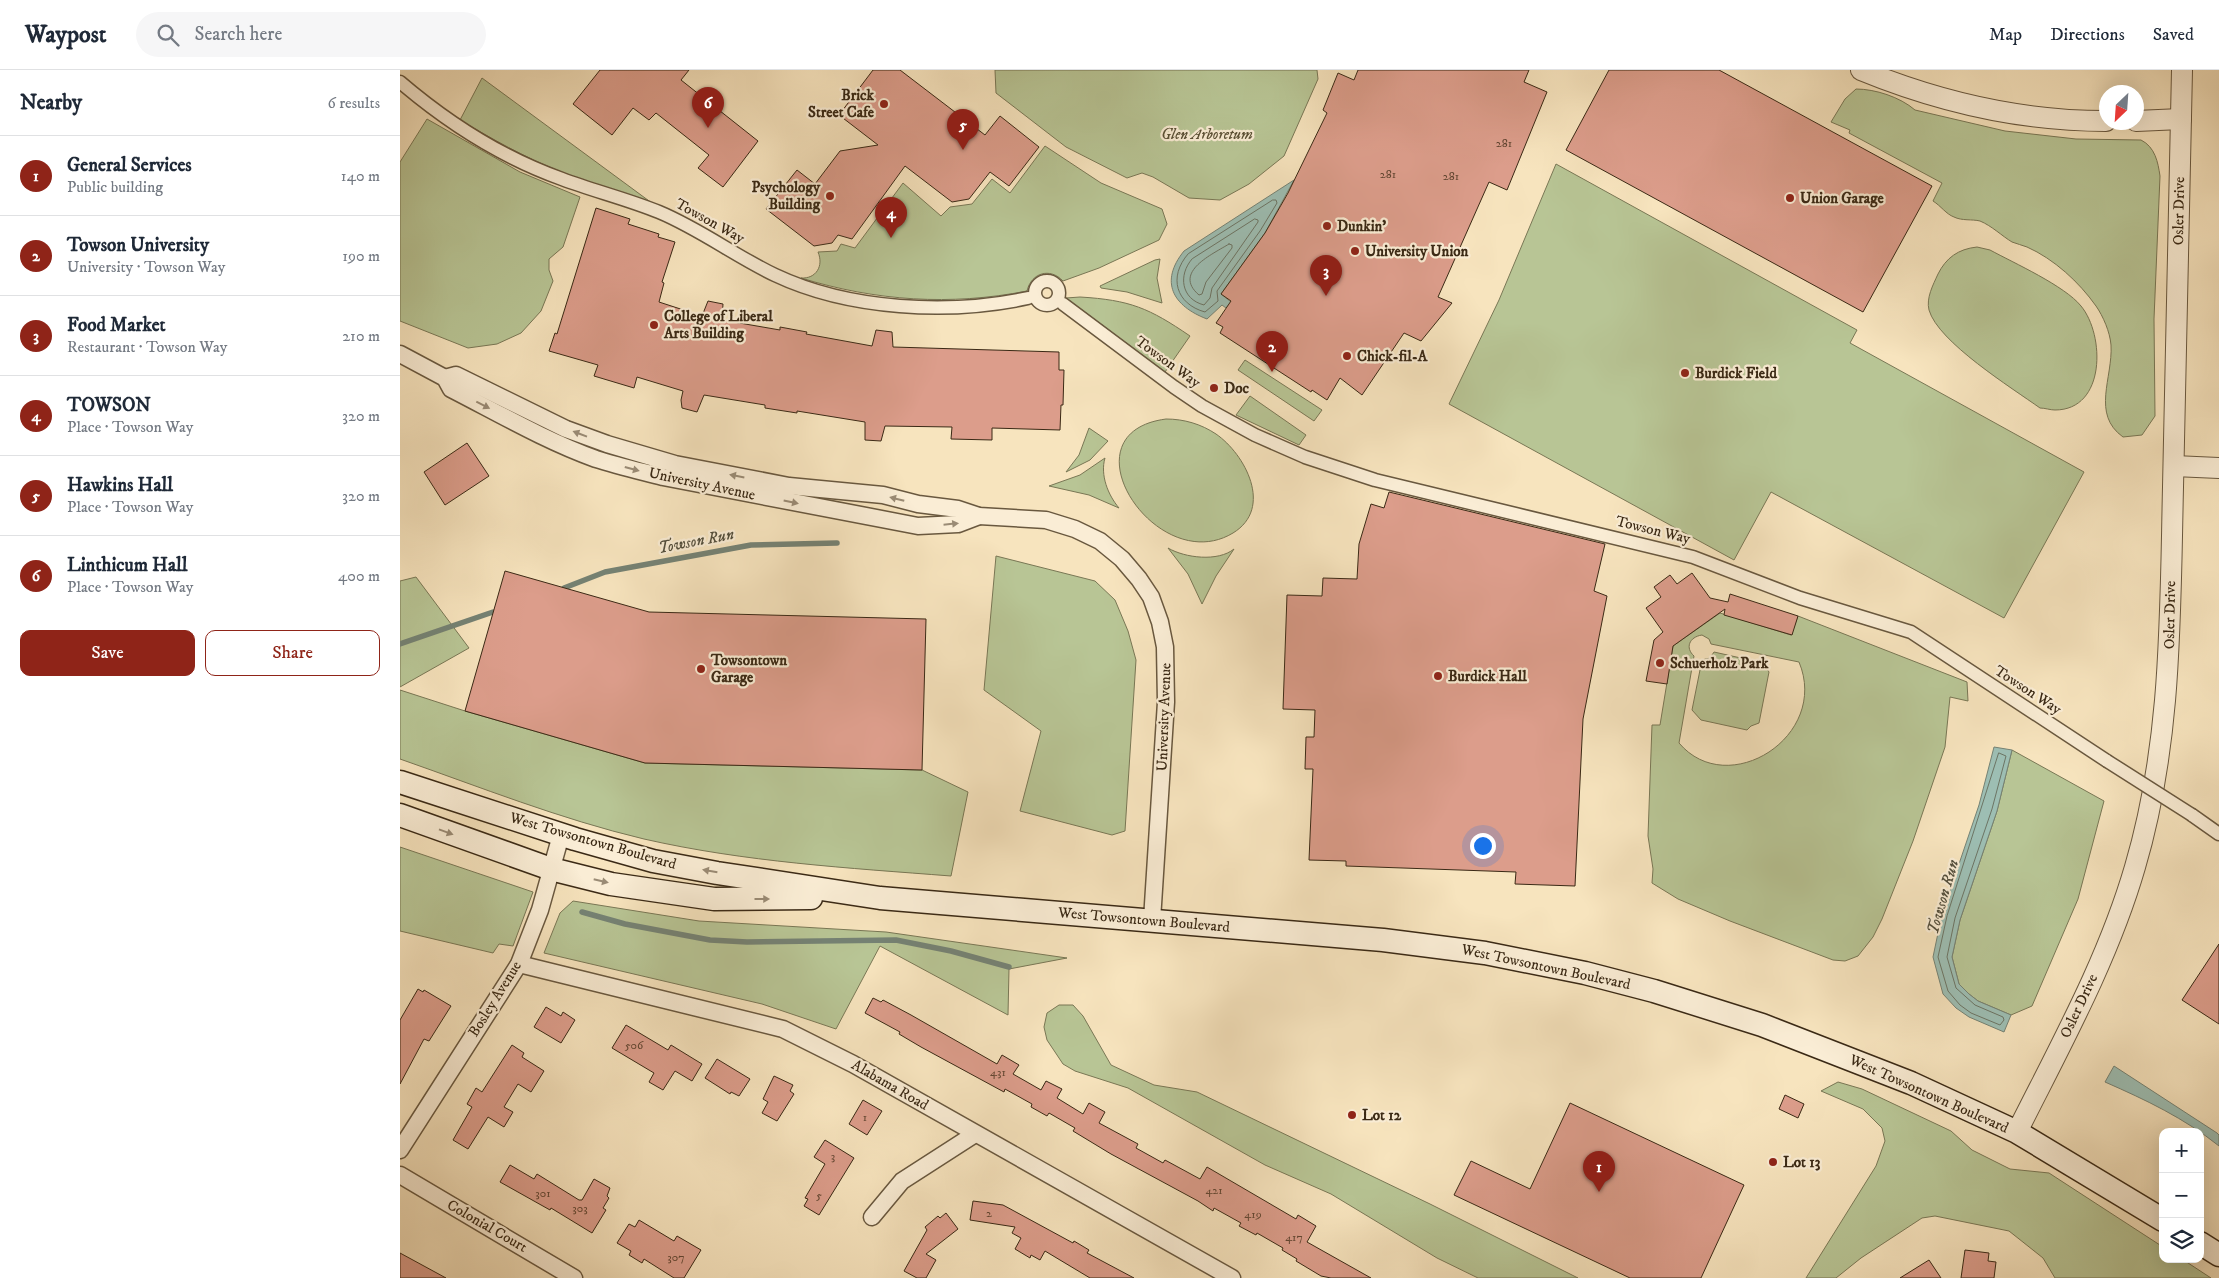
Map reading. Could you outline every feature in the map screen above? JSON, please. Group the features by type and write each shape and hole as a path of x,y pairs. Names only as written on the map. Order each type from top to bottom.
{"main road":[{"name":"West Towsontown Boulevard","path":"400,782 560,835 653,861 880,898 1373,939 1444,947 1585,973 1709,1008 1810,1042 1911,1083 2017,1132 2160,1218"},
{"name":"West Towsontown Boulevard","path":"400,815 551,869 631,887 714,899 880,898"},
{"path":"2204,1246 2219,1255"}],"street":[{"path":"1861,70 1914,89 1978,107 2057,118 2099,121"},
{"name":"Osler Drive","path":"2017,1132 2084,996 2111,934 2135,867 2160,757 2167,693 2174,466 2182,70"},
{"name":"Towson Way","path":"400,82 439,113 505,154 560,179 664,214 701,232 752,263 785,280 850,298 918,307 978,305 1032,292"},
{"path":"2144,121 2181,119"},
{"name":"Towson Way","path":"1063,304 1156,375 1202,406 1255,435 1330,466 1410,490 1693,556 1778,590 1830,608 1911,632 2219,834"},
{"name":"University Avenue","path":"400,354 445,378 451,389 560,444 596,458 662,477 918,526 958,524 979,516"},
{"name":"University Avenue","path":"445,378 456,375 566,429 607,444 675,464 789,486 883,496 918,504 958,509 979,516 1046,520 1075,529 1100,541 1122,559 1151,597 1160,622 1165,647 1167,672 1152,920"},
{"path":"2174,466 2219,468"},
{"name":"Bosley Avenue","path":"400,1150 518,964 540,910 560,835"},
{"name":"Alabama Road","path":"518,964 783,1029 853,1064 1232,1278"},
{"path":"872,1217 902,1181 975,1134"},
{"name":"Colonial Court","path":"400,1175 574,1278"}],"green space":[{"name":"Glen Arboretum","path":"995,70 1317,70 1318,79 1284,156 1249,184 1220,200 1189,198 1153,177 1142,173 1127,178 1066,147 996,93"},
{"path":"482,78 660,209 636,198 546,166 460,120"},
{"path":"1856,89 1871,90 1887,95 1902,101 1915,110 2005,131 2076,139 2141,140 2150,147 2157,160 2160,176 2154,319 2155,416 2142,435 2123,437 2113,428 2108,418 2106,395 2111,345 2104,319 2089,297 2065,272 2037,252 2012,242 1980,221 1960,219 1948,214 1933,201 1942,183 1849,133 1850,130 1831,122 1845,99"},
{"path":"427,119 520,172 580,197 563,247 549,259 549,270 553,281 541,311 521,333 497,344 468,348 400,321 400,162"},
{"path":"1045,146 1101,183 1162,209 1167,224 1159,240 1099,268 1063,281 1047,273 1037,276 1032,280 1027,291 970,299 941,300 885,296 829,286 801,278 811,276 817,271 820,262 818,252 837,251 841,244 855,248 903,183 941,216 950,207 972,204 992,179 1010,193"},
{"name":"Burdick Field","path":"1556,164 1857,330 1850,343 2084,472 2004,618 1771,492 1734,560 1449,404 1499,300"},
{"path":"1977,247 1990,250 2052,283 2073,298 2081,306 2089,319 2097,352 2096,369 2092,385 2084,398 2072,407 2055,410 2040,408 1977,364 1946,336 1935,323 1929,310 1928,301 1938,274 1953,255"},
{"path":"1160,259 1157,278 1162,303 1127,292 1101,288 1100,286 1155,260"},
{"path":"1080,297 1113,300 1138,307 1163,319 1190,336 1165,372 1066,298"},
{"path":"1245,360 1322,410 1314,421 1238,370"},
{"path":"1250,396 1306,435 1299,445 1236,415"},
{"path":"1166,419 1179,420 1204,427 1227,443 1237,454 1251,482 1253,496 1252,510 1245,522 1233,533 1204,542 1176,537 1150,521 1131,498 1121,473 1121,449 1135,430"},
{"path":"1089,428 1108,441 1090,460 1066,472 1079,455"},
{"path":"1105,458 1104,478 1111,497 1119,508 1089,495 1049,486 1080,475"},
{"path":"1168,548 1183,554 1201,557 1219,556 1234,549 1216,576 1202,604 1188,574"},
{"path":"996,556 1095,581 1115,600 1128,631 1136,660 1125,831 1112,835 1020,811 1041,731 984,690"},
{"path":"416,577 469,648 400,687 400,581"},
{"path":"1720,613 1791,635 1798,616 1967,682 1968,701 1950,697 1945,747 1913,841 1882,919 1873,937 1858,956 1845,961 1833,960 1678,899 1652,883 1653,869 1648,836 1652,725 1660,725 1673,646","holes":["1702,635 1709,639 1711,644 1799,662 1805,689 1800,714 1788,735 1769,752 1747,762 1723,765 1699,759 1679,743 1694,656 1689,646 1691,640 1698,636"]},
{"path":"1714,652 1763,663 1769,672 1759,723 1747,730 1701,720 1692,710 1702,660 1710,658"},
{"path":"400,690 465,711 645,763 922,770 968,792 951,876 758,859 682,847 613,831 520,802 400,759"},
{"path":"2012,750 2104,801 2078,899 2032,1006 2011,1015 1978,1001 1969,994 1959,984 1952,957 1960,920 1997,811"},
{"path":"400,847 533,892 513,946 499,944 493,953 400,931"},
{"path":"573,901 699,921 886,932 1067,958 1009,969 1008,1015 880,946 836,1029 762,1004 544,953 560,913"},
{"path":"1059,1005 1073,1005 1083,1016 1111,1065 1154,1085 1197,1092 1430,1204 1578,1278 1478,1278 1437,1258 1331,1194 1265,1165 1128,1088 1075,1071 1063,1064 1047,1040 1044,1027 1047,1013"},
{"path":"1838,1082 1862,1089 1951,1131 1972,1150 2010,1169 2049,1173 2159,1244 2159,1263 2188,1263 2211,1278 2055,1278 2043,1258 2009,1231 1935,1216 1922,1218 1861,1258 1836,1278 1806,1278 1876,1166 1885,1141 1882,1128 1863,1109 1821,1091"}],"water":[{"path":"1294,180 1265,233 1221,294 1231,302 1226,308 1222,305 1207,319 1195,314 1178,300 1173,292 1171,283 1172,273 1176,262 1184,251"},
{"path":"1994,747 2012,750 1997,811 1960,920 1952,957 1959,984 1969,994 1978,1001 2011,1015 2004,1032 1969,1017 1956,1008 1943,994 1933,957 1942,914 1979,805"},
{"path":"2114,1066 2217,1133 2219,1135 2219,1146 2204,1135 2204,1128 2194,1128 2164,1110 2105,1082"}],"building":[{"path":"600,70 689,70 681,80 758,141 723,187 698,168 709,155 656,113 649,120 633,108 612,135 573,104"},
{"path":"873,70 900,70 985,135 1000,116 1039,147 1009,186 990,172 969,199 952,202 905,166 852,239 838,235 832,243 814,246 766,209 797,170 815,184 840,151 878,145 839,115"},
{"name":"University Union","path":"1358,70 1529,70 1524,82 1547,92 1507,190 1489,182 1438,297 1452,303 1421,341 1404,333 1362,395 1340,378 1327,400 1312,390 1311,392 1220,333 1223,327 1216,323 1231,301 1221,294 1265,233 1288,193 1327,113 1323,110 1338,73 1354,80"},
{"name":"Union Garage","path":"1609,70 1719,70 1932,186 1863,312 1566,150"},
{"name":"College of Liberal Arts Building","path":"596,208 630,219 628,224 659,234 658,237 675,242 662,282 664,283 659,302 702,316 708,301 723,304 722,320 780,330 780,327 807,332 806,334 872,346 876,330 892,332 893,347 1059,352 1059,370 1064,370 1060,430 992,428 992,440 951,439 952,427 885,426 881,441 865,440 865,422 765,408 765,405 704,395 697,412 682,408 683,391 637,377 634,388 594,376 598,365 549,351 555,333 557,334"},
{"path":"467,443 489,476 445,505 424,472"},
{"name":"Burdick Hall","path":"1389,492 1605,544 1594,591 1607,596 1583,719 1575,886 1515,884 1516,872 1346,866 1346,861 1309,860 1313,769 1305,769 1306,737 1314,737 1315,710 1283,709 1287,595 1322,596 1323,578 1357,579 1359,544 1371,504 1384,508"},
{"name":"Towsontown Garage","path":"505,571 649,612 926,619 922,770 645,763 465,711"},
{"name":"Schuerholz Park","path":"1692,573 1710,598 1728,602 1730,594 1798,616 1792,635 1724,615 1725,609 1673,646 1667,684 1646,681 1654,640 1663,632 1646,608 1661,597 1654,587 1670,575 1677,584"},
{"path":"2219,944 2219,1024 2182,1000"},
{"path":"418,989 423,992 424,990 451,1006 429,1041 424,1039 400,1084 400,1020"},
{"path":"873,998 881,1002 883,1000 997,1064 1002,1055 1019,1065 1013,1074 1041,1090 1046,1081 1062,1089 1057,1098 1083,1114 1089,1103 1105,1112 1099,1123 1138,1144 1136,1148 1163,1163 1165,1160 1200,1179 1207,1167 1296,1219 1298,1215 1316,1226 1307,1242 1371,1278 1331,1278 1321,1276 1296,1261 1297,1259 1282,1250 1283,1248 1257,1233 1256,1235 1239,1226 1241,1223 1214,1208 1213,1211 1111,1154 1073,1131 1075,1128 1049,1113 1047,1116 1031,1107 1032,1104 1005,1089 1004,1092 921,1047 899,1034 900,1032 865,1013"},
{"path":"546,1007 561,1016 563,1012 575,1020 561,1043 534,1027"},
{"path":"626,1025 668,1050 671,1045 702,1064 692,1081 675,1071 663,1090 649,1082 654,1073 612,1048"},
{"path":"512,1045 524,1053 522,1057 544,1071 531,1092 518,1084 504,1107 513,1112 504,1127 488,1117 468,1149 453,1140 472,1107 467,1104 476,1088 482,1092"},
{"path":"717,1059 750,1079 739,1096 731,1092 730,1094 705,1078"},
{"path":"774,1076 793,1085 790,1091 794,1094 777,1121 762,1113 768,1102 763,1099"},
{"path":"1785,1095 1804,1104 1798,1118 1779,1109"},
{"path":"863,1100 882,1111 867,1135 849,1124"},
{"path":"1570,1103 1744,1185 1701,1278 1630,1278 1454,1195 1471,1161 1530,1189"},
{"path":"825,1140 854,1158 819,1215 804,1206 808,1199 805,1198 825,1164 814,1157"},
{"path":"510,1165 534,1179 537,1174 579,1200 582,1200 594,1179 610,1188 607,1196 609,1198 603,1208 606,1210 592,1233 551,1208 550,1210 500,1182"},
{"path":"973,1201 1003,1205 1073,1243 1074,1241 1089,1250 1087,1253 1134,1278 1090,1278 1045,1251 1040,1260 1031,1255 1030,1258 1015,1249 1021,1238 1012,1233 1015,1227 970,1220"},
{"path":"946,1213 958,1229 926,1254 936,1260 926,1278 917,1278 904,1271 927,1230 925,1227 938,1216 940,1218"},
{"path":"639,1220 674,1241 677,1236 701,1250 684,1278 674,1278 644,1259 642,1263 629,1255 631,1251 617,1243 629,1224 635,1227"},
{"path":"1965,1250 1989,1253 1988,1261 1996,1262 1994,1278 1961,1278"},
{"path":"400,1253 446,1278 400,1278"},
{"path":"1929,1260 1941,1278 1900,1278"}],"waterway":[{"name":"Towson Run","path":"564,588 605,572 751,545 837,543"},
{"name":"Towson Run","path":"400,644 493,612"},
{"path":"582,912 625,924 710,940 747,942 896,940 951,951 1009,967"}],"place":[{"name":"Brick Street Cafe","path":"884,104"},
{"name":"Linthicum Hall","path":"708,128"},
{"name":"Hawkins Hall","path":"963,150"},
{"name":"Psychology Building","path":"830,196"},
{"name":"Union Garage","path":"1790,198"},
{"name":"Dunkin'","path":"1327,226"},
{"name":"TOWSON","path":"891,238"},
{"name":"University Union","path":"1355,251"},
{"name":"Food Market","path":"1326,296"},
{"name":"College of Liberal Arts Building","path":"654,325"},
{"name":"Chick-fil-A","path":"1347,356"},
{"name":"Towson University","path":"1272,372"},
{"name":"Burdick Field","path":"1685,373"},
{"name":"Doc","path":"1214,388"},
{"name":"Schuerholz Park","path":"1660,663"},
{"name":"Towsontown Garage","path":"701,669"},
{"name":"Burdick Hall","path":"1438,676"},
{"name":"Lot 12","path":"1352,1115"},
{"name":"Lot 13","path":"1773,1162"},
{"name":"General Services","path":"1599,1192"}]}
